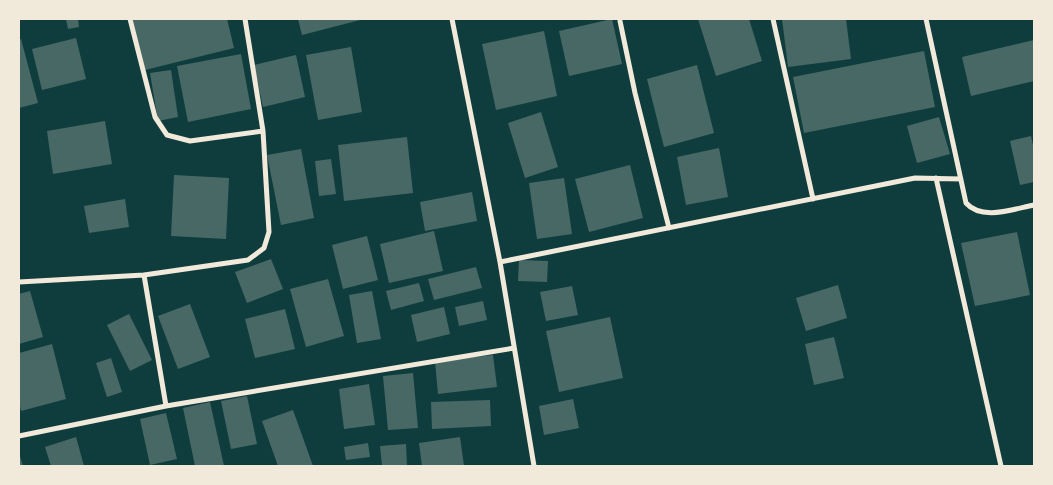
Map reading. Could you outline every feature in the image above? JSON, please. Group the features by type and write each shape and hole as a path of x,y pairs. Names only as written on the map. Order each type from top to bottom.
{"street":[{"path":"130,19 154,117 167,134 190,141 263,131"},
{"path":"19,282 144,274 248,260 264,248 269,232 263,131 244,19"},
{"path":"452,19 500,262 534,466"},
{"path":"773,19 813,199"},
{"path":"926,19 966,203 976,212 992,213 1034,205"},
{"path":"620,21 635,93 669,228"},
{"path":"500,262 915,178 961,179"},
{"path":"936,178 1001,466"},
{"path":"144,274 166,406"},
{"path":"19,436 166,406 514,348"}],"building":[{"path":"66,19 78,19 79,27 68,29"},
{"path":"132,19 227,19 234,48 145,70"},
{"path":"298,19 364,19 302,35"},
{"path":"612,19 622,64 569,76 559,31"},
{"path":"698,19 749,19 762,61 716,76"},
{"path":"782,19 846,19 851,59 788,67"},
{"path":"544,31 557,96 496,110 482,44"},
{"path":"76,38 86,79 42,90 32,49"},
{"path":"21,39 38,103 19,108 19,40"},
{"path":"1034,40 1034,81 971,96 962,57"},
{"path":"351,47 362,112 318,120 306,55"},
{"path":"924,51 935,107 804,133 793,77"},
{"path":"241,54 251,109 188,122 177,66"},
{"path":"296,55 305,97 263,107 254,65"},
{"path":"697,65 714,133 664,147 647,79"},
{"path":"171,70 178,117 158,121 150,73"},
{"path":"541,112 558,167 525,178 508,123"},
{"path":"939,117 950,154 917,163 907,126"},
{"path":"105,121 112,164 53,174 47,131"},
{"path":"1031,136 1034,150 1034,182 1020,185 1010,141"},
{"path":"407,137 413,193 344,201 338,145"},
{"path":"719,148 728,197 686,205 677,157"},
{"path":"301,149 314,218 281,225 267,155"},
{"path":"331,159 336,194 319,196 315,161"},
{"path":"630,165 643,218 589,232 575,179"},
{"path":"174,175 229,178 226,239 171,236"},
{"path":"564,178 572,234 537,239 529,183"},
{"path":"472,192 477,221 425,231 420,202"},
{"path":"125,199 129,227 89,233 84,206"},
{"path":"434,231 443,271 389,283 380,244"},
{"path":"1017,232 1030,295 975,306 961,243"},
{"path":"367,236 378,280 343,289 332,245"},
{"path":"271,259 283,289 247,303 235,272"},
{"path":"519,260 548,261 547,282 518,281"},
{"path":"476,267 482,288 434,300 428,279"},
{"path":"328,279 344,336 306,347 290,289"},
{"path":"419,283 424,301 391,310 386,291"},
{"path":"838,285 847,318 806,331 796,298"},
{"path":"572,286 578,315 546,321 540,292"},
{"path":"30,291 43,337 19,344 19,294"},
{"path":"372,291 381,339 357,343 349,295"},
{"path":"483,301 487,320 459,326 455,307"},
{"path":"190,304 210,357 178,369 158,316"},
{"path":"444,307 450,334 417,342 411,315"},
{"path":"285,309 295,349 255,358 245,319"},
{"path":"129,314 152,360 130,371 107,325"},
{"path":"610,317 623,378 559,392 546,331"},
{"path":"834,337 844,378 814,385 805,344"},
{"path":"52,344 66,399 21,411 19,401 19,353"},
{"path":"493,355 497,387 438,394 435,361"},
{"path":"111,358 122,392 107,397 96,363"},
{"path":"413,373 418,428 388,430 383,376"},
{"path":"369,384 375,425 344,429 339,389"},
{"path":"247,396 257,444 231,449 221,401"},
{"path":"573,399 579,428 544,435 539,406"},
{"path":"490,400 491,426 432,429 431,402"},
{"path":"210,402 224,466 195,466 183,408"},
{"path":"293,410 313,466 278,466 262,421"},
{"path":"166,413 177,459 150,465 140,419"},
{"path":"76,437 84,466 51,466 45,447"},
{"path":"460,437 464,466 422,466 419,443"},
{"path":"368,443 370,457 346,460 344,447"},
{"path":"406,444 407,466 382,466 380,446"},
{"path":"19,453 23,466 19,466"}]}
